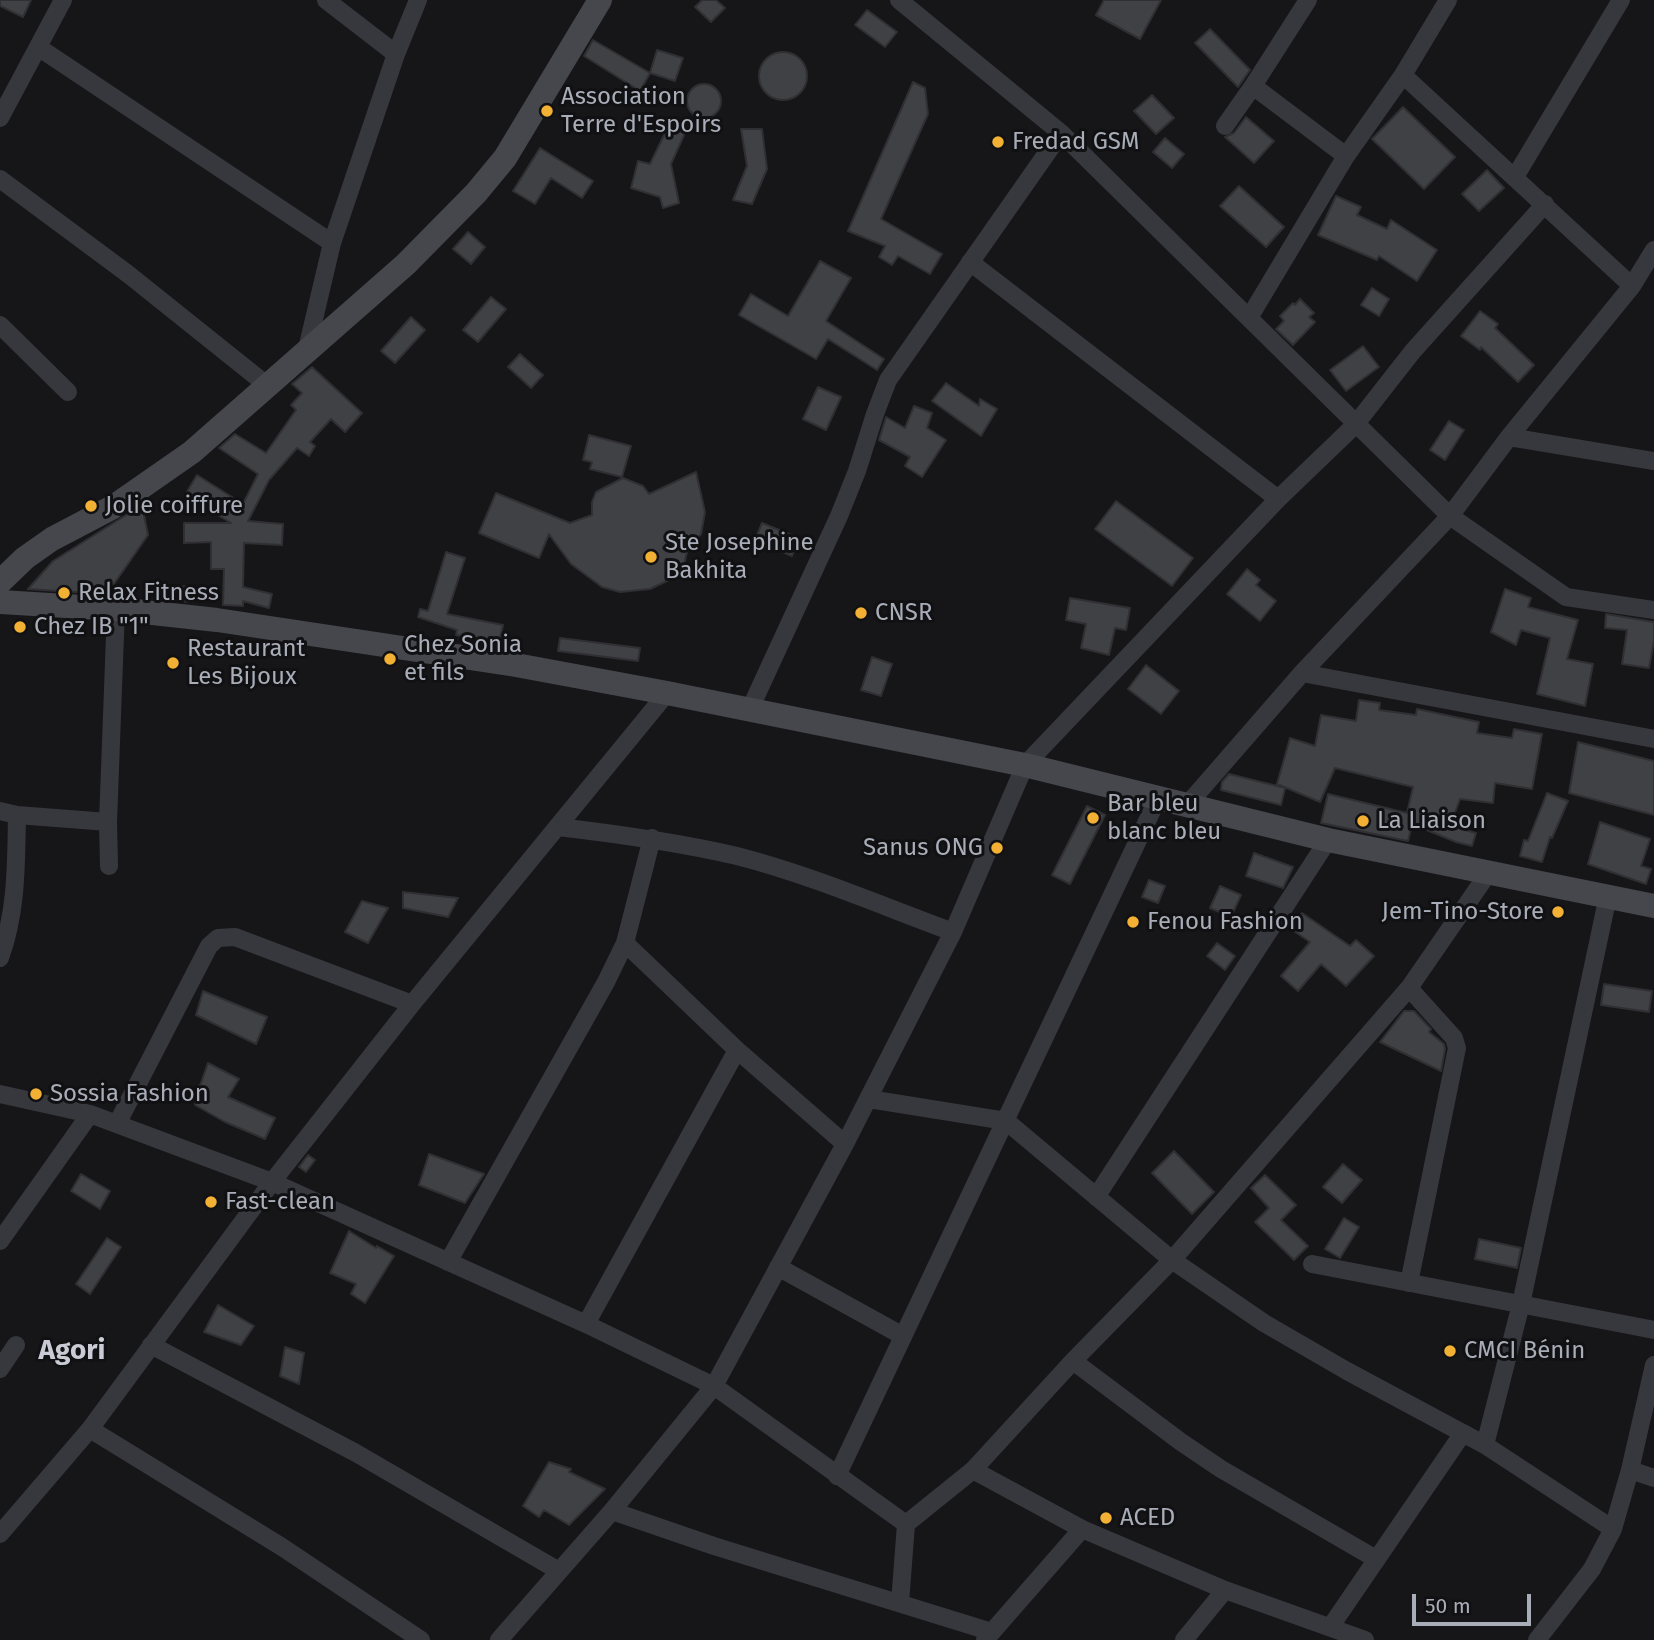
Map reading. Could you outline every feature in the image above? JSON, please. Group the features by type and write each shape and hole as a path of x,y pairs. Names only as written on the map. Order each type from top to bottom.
{"main road":[{"path":"0,582 52,539 113,507 192,452 406,264 444,227 494,171 518,139 600,0"},
{"path":"0,603 116,609 321,634 516,665 1026,765 1328,840 1654,906"}],"street":[{"path":"0,118 62,0"},
{"path":"326,0 396,54"},
{"path":"306,354 332,243 396,54 418,0"},
{"path":"899,0 1061,133 1450,516 1566,597 1654,610"},
{"path":"1225,126 1254,86 1308,0"},
{"path":"1249,318 1346,156 1403,75 1448,0"},
{"path":"1515,177 1621,0"},
{"path":"38,47 332,243"},
{"path":"1403,75 1632,286"},
{"path":"1254,86 1346,156"},
{"path":"750,709 839,516 888,380 1061,133"},
{"path":"0,179 128,274 268,386"},
{"path":"499,1640 612,1511 714,1386 869,1099 953,932 1026,765 1278,499 1355,425 1420,342 1545,204"},
{"path":"1188,804 1302,673 1450,516 1632,286 1654,250"},
{"path":"970,262 1278,499"},
{"path":"0,325 68,392"},
{"path":"1510,437 1654,461"},
{"path":"109,866 108,822 116,609"},
{"path":"1302,673 1654,739"},
{"path":"0,1534 90,1429 272,1182 412,1004 667,693"},
{"path":"837,1476 1158,798"},
{"path":"0,958 11,923 15,896 9,813 108,822"},
{"path":"558,827 652,838 779,868 953,932"},
{"path":"448,1262 606,982 625,943 652,838"},
{"path":"1096,1196 1328,840"},
{"path":"900,1603 906,1524 973,1470 1172,1260 1409,988 1489,872"},
{"path":"1485,1445 1521,1304 1608,896"},
{"path":"117,1124 209,946 218,938 235,937 412,1004"},
{"path":"625,943 737,1051 845,1144"},
{"path":"1409,988 1454,1038 1457,1048 1409,1283"},
{"path":"586,1324 737,1051"},
{"path":"0,1094 90,1114 272,1182 586,1324 714,1386 906,1524"},
{"path":"869,1099 1006,1121 1172,1260 1264,1323 1485,1445 1613,1529"},
{"path":"0,1241 90,1114"},
{"path":"1312,1264 1654,1330"},
{"path":"778,1267 903,1336"},
{"path":"0,1369 16,1345"},
{"path":"151,1345 356,1453 559,1571"},
{"path":"1073,1362 1169,1434 1221,1469 1376,1559"},
{"path":"1536,1640 1592,1569 1613,1529 1630,1470 1654,1365"},
{"path":"90,1429 282,1547 421,1640"},
{"path":"1331,1626 1463,1433"},
{"path":"973,1470 1082,1529 1225,1590 1365,1640"},
{"path":"1630,1470 1654,1478"},
{"path":"612,1511 714,1546 900,1603 989,1636 1082,1529"},
{"path":"1184,1640 1225,1590"}],"building":[{"path":"0,0 31,0 23,17 0,6"},
{"path":"702,0 716,0 725,8 711,22 695,7"},
{"path":"1104,0 1161,0 1140,39 1096,15"},
{"path":"867,10 897,32 885,47 855,25"},
{"path":"1210,29 1250,70 1238,87 1195,43"},
{"path":"593,40 650,73 640,91 584,56"},
{"path":"657,50 683,58 675,81 650,73"},
{"path":"783,52 800,59 807,76 800,93 783,100 766,93 759,76 766,59"},
{"path":"913,82 925,88 928,114 881,219 942,254 930,274 898,256 892,265 879,257 885,246 848,231"},
{"path":"704,84 716,89 721,101 716,113 704,118 692,113 687,101 692,89"},
{"path":"1152,95 1174,118 1156,134 1134,111"},
{"path":"1403,107 1455,157 1424,189 1372,139"},
{"path":"1246,117 1274,141 1254,163 1225,137 1234,133"},
{"path":"668,127 685,133 671,164 679,203 663,208 660,197 631,188 638,161 650,164"},
{"path":"741,129 762,129 767,169 752,204 733,200 747,166"},
{"path":"1165,138 1184,154 1172,168 1153,152"},
{"path":"540,148 593,181 582,198 551,178 535,204 513,191"},
{"path":"1487,170 1504,188 1479,211 1462,194"},
{"path":"1239,186 1284,227 1266,247 1220,206"},
{"path":"1336,196 1361,207 1357,215 1387,229 1391,220 1437,250 1417,281 1379,256 1377,260 1318,235"},
{"path":"468,232 485,247 471,264 453,249"},
{"path":"820,261 851,278 826,321 884,359 877,370 828,339 816,359 739,315 751,294 788,316"},
{"path":"1372,288 1389,299 1379,316 1361,305"},
{"path":"491,297 506,309 478,342 463,330"},
{"path":"1300,299 1314,313 1309,317 1315,322 1293,345 1276,329 1284,321 1280,316"},
{"path":"1480,311 1498,324 1495,328 1534,365 1518,382 1481,347 1480,350 1461,336"},
{"path":"411,317 425,330 395,363 381,351"},
{"path":"1363,346 1379,367 1346,391 1330,370"},
{"path":"520,354 543,375 531,388 508,367"},
{"path":"312,367 362,413 345,432 331,419 310,442 315,446 309,456 297,448 269,480 248,521 283,524 282,545 244,543 243,587 272,594 269,608 243,601 243,606 223,605 224,569 211,569 211,542 184,543 184,523 231,523 185,495 197,475 243,504 258,474 219,448 235,434 266,453 296,410 291,405 302,393 292,384"},
{"path":"946,383 979,406 980,399 997,409 981,436 932,401"},
{"path":"818,387 841,397 826,430 803,419"},
{"path":"914,406 932,413 927,428 946,440 922,477 905,466 910,457 879,440 886,417 905,428"},
{"path":"1449,421 1464,430 1445,460 1430,450"},
{"path":"589,435 631,446 622,477 590,469 592,462 583,460"},
{"path":"696,472 705,512 701,534 687,552 684,565 671,579 650,589 620,592 602,587 571,564 549,534 539,558 479,533 496,493 570,523 592,515 592,502 596,492 623,478 643,486 649,494"},
{"path":"1116,501 1193,558 1172,586 1095,529"},
{"path":"142,505 148,535 107,594 28,589 53,561"},
{"path":"762,523 799,538 792,556 755,540"},
{"path":"446,552 465,558 447,614 503,625 499,643 456,635 457,630 418,617 420,609 428,611"},
{"path":"1247,569 1260,580 1256,585 1276,601 1260,621 1227,594"},
{"path":"180,586 194,587 193,602 179,601"},
{"path":"1505,589 1531,598 1528,607 1578,620 1567,659 1593,664 1585,706 1537,694 1550,638 1521,630 1516,645 1491,632"},
{"path":"1070,598 1130,608 1126,630 1115,628 1109,655 1081,648 1086,624 1066,620"},
{"path":"1606,614 1654,622 1649,668 1622,664 1627,630 1605,628"},
{"path":"560,638 640,648 638,661 558,651"},
{"path":"872,657 892,664 881,696 861,690"},
{"path":"1146,665 1179,691 1161,714 1128,689"},
{"path":"1359,700 1380,703 1379,710 1416,715 1417,709 1479,722 1477,733 1512,738 1514,729 1542,734 1532,789 1495,783 1493,803 1460,799 1450,826 1476,833 1472,846 1412,824 1408,841 1321,823 1328,794 1407,813 1413,787 1335,768 1320,802 1277,784 1290,738 1315,746 1321,715 1356,721"},
{"path":"1578,742 1654,761 1654,815 1569,793"},
{"path":"1229,774 1285,788 1281,805 1221,790 1222,782"},
{"path":"1547,793 1568,801 1552,838 1550,837 1542,862 1520,856 1524,840 1528,841"},
{"path":"1087,806 1105,815 1070,884 1052,875"},
{"path":"1600,822 1650,839 1641,866 1651,869 1646,884 1588,864"},
{"path":"1254,853 1293,867 1283,888 1246,876"},
{"path":"1149,880 1165,886 1158,903 1142,897"},
{"path":"1220,886 1241,895 1231,917 1210,908"},
{"path":"403,892 458,898 448,917 403,908"},
{"path":"362,901 388,908 368,943 345,932"},
{"path":"1302,913 1350,946 1356,940 1374,956 1346,986 1321,964 1298,991 1281,976 1310,942 1291,929"},
{"path":"1217,943 1235,956 1225,970 1207,956"},
{"path":"1604,984 1652,991 1649,1012 1601,1005"},
{"path":"203,991 267,1017 256,1044 196,1015"},
{"path":"1404,1011 1414,1011 1431,1029 1429,1032 1444,1044 1441,1071 1380,1042"},
{"path":"208,1063 239,1079 228,1097 275,1118 265,1139 225,1122 195,1105"},
{"path":"1174,1151 1214,1192 1192,1214 1152,1173"},
{"path":"429,1154 484,1174 465,1203 419,1185"},
{"path":"308,1155 315,1160 306,1172 299,1167"},
{"path":"1343,1164 1362,1180 1342,1203 1323,1187"},
{"path":"81,1174 110,1191 100,1209 71,1191"},
{"path":"1265,1175 1296,1205 1281,1220 1308,1246 1294,1260 1255,1222 1269,1208 1251,1188"},
{"path":"1344,1218 1359,1227 1340,1258 1325,1249"},
{"path":"349,1231 394,1256 365,1303 351,1294 356,1284 330,1273"},
{"path":"107,1238 121,1247 90,1294 76,1284"},
{"path":"1479,1239 1521,1248 1517,1268 1475,1259"},
{"path":"218,1305 254,1326 241,1345 204,1332"},
{"path":"285,1347 304,1353 299,1384 280,1376"},
{"path":"549,1462 571,1469 569,1472 605,1489 569,1525 544,1510 539,1517 523,1506"}],"place":[{"name":"Association Terre d'Espoirs","path":"547,111"},
{"name":"Fredad GSM","path":"998,142"},
{"name":"Jolie coiffure","path":"91,506"},
{"name":"Ste Josephine Bakhita","path":"651,557"},
{"name":"Relax Fitness","path":"64,593"},
{"name":"CNSR","path":"861,613"},
{"name":"Chez IB \"1\"","path":"20,627"},
{"name":"Chez Sonia et fils","path":"390,659"},
{"name":"Restaurant Les Bijoux","path":"173,663"},
{"name":"Bar bleu blanc bleu","path":"1093,818"},
{"name":"La Liaison","path":"1363,821"},
{"name":"Sanus ONG","path":"997,848"},
{"name":"Jem-Tino-Store","path":"1558,912"},
{"name":"Fenou Fashion","path":"1133,922"},
{"name":"Sossia Fashion","path":"36,1094"},
{"name":"Fast-clean","path":"211,1202"},
{"name":"CMCI Bénin","path":"1450,1351"},
{"name":"ACED","path":"1106,1518"}],"district":[{"name":"Agori","path":"72,1351"}]}
